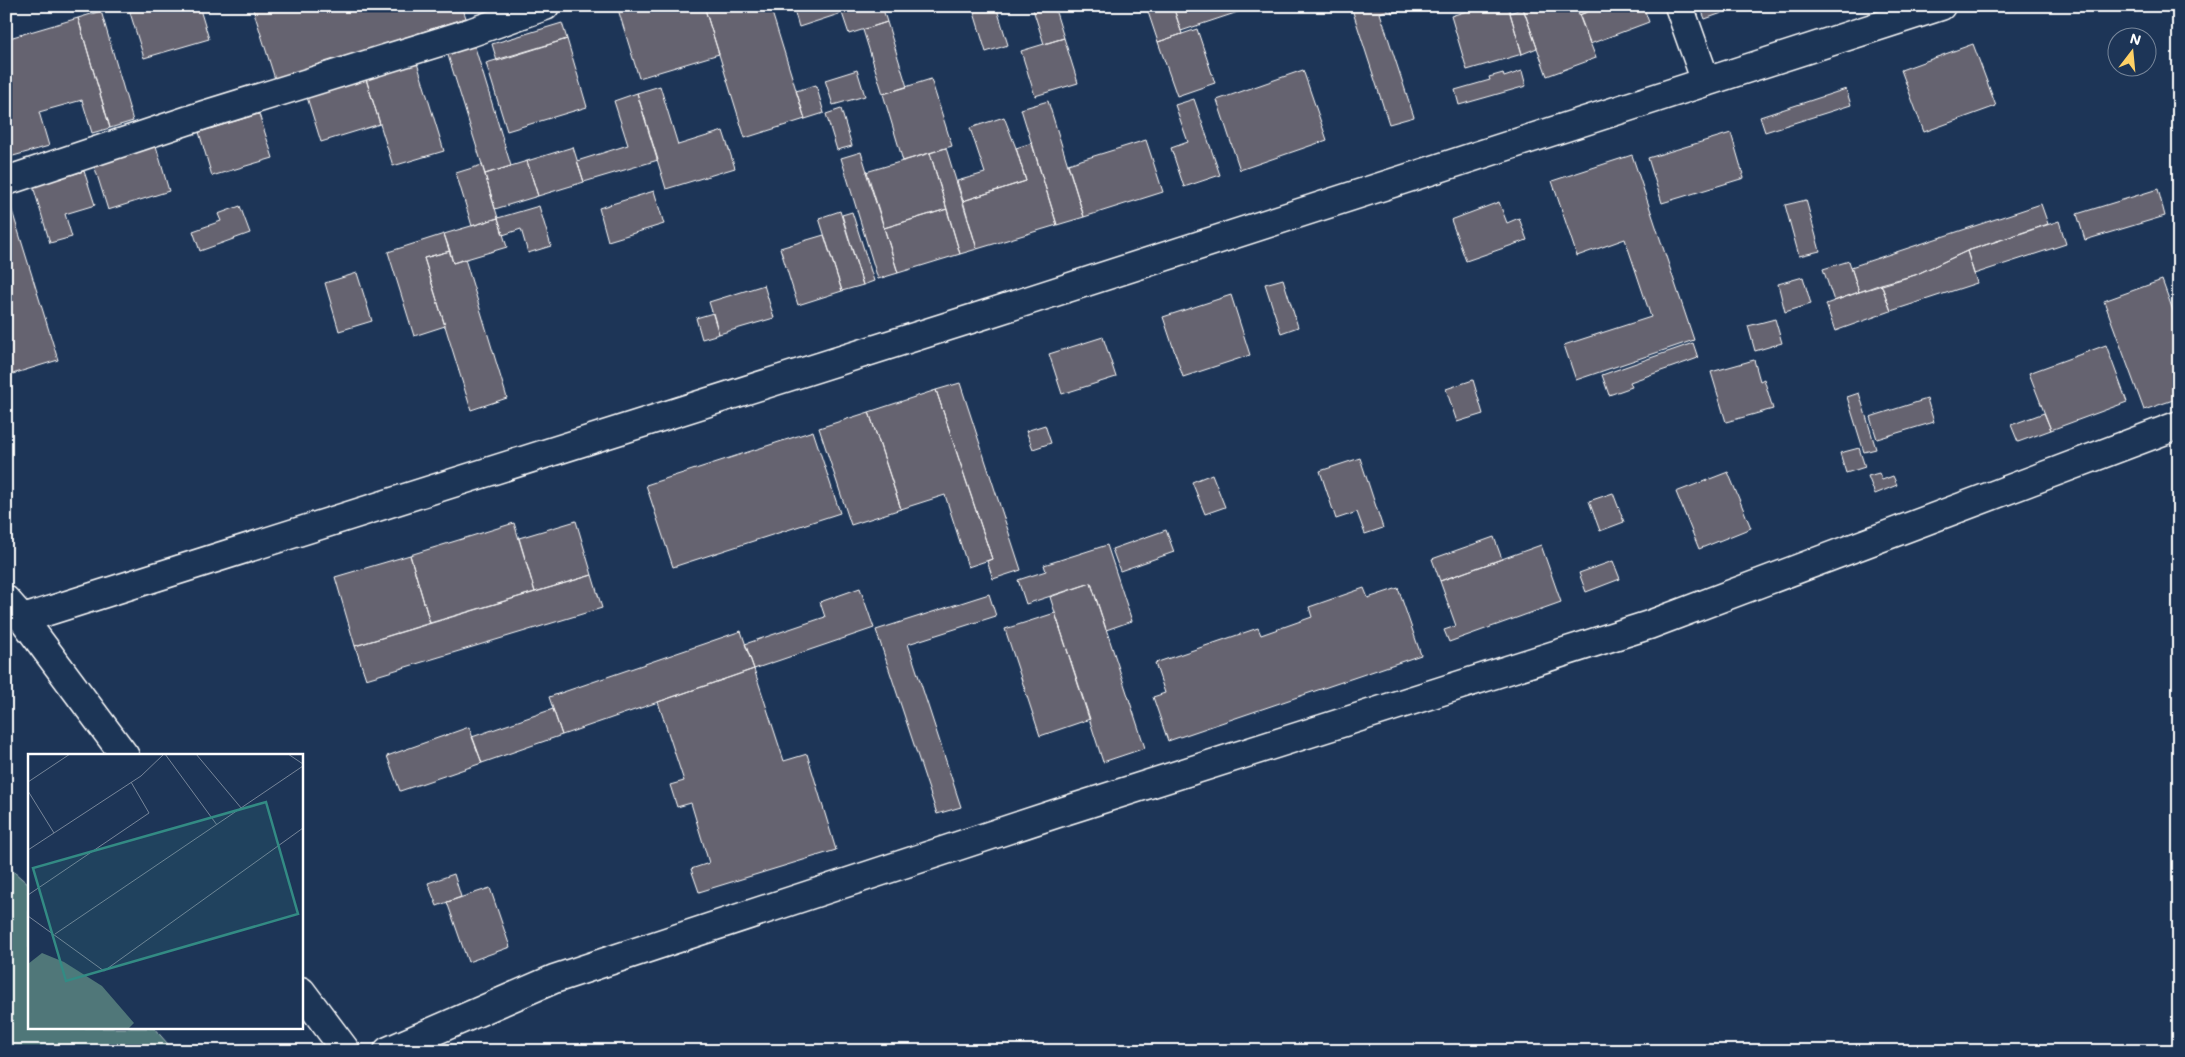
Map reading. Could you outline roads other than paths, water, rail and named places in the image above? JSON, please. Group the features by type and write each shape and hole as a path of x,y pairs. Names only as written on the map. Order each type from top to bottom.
{"street":[{"path":"6,182 204,115 472,32 545,6"},
{"path":"1679,6 1706,82"},
{"path":"124,754 15,609 961,322 1941,6"},
{"path":"388,1051 554,979 1058,813 1649,625 2179,425"},
{"path":"302,992 346,1051"}]}
